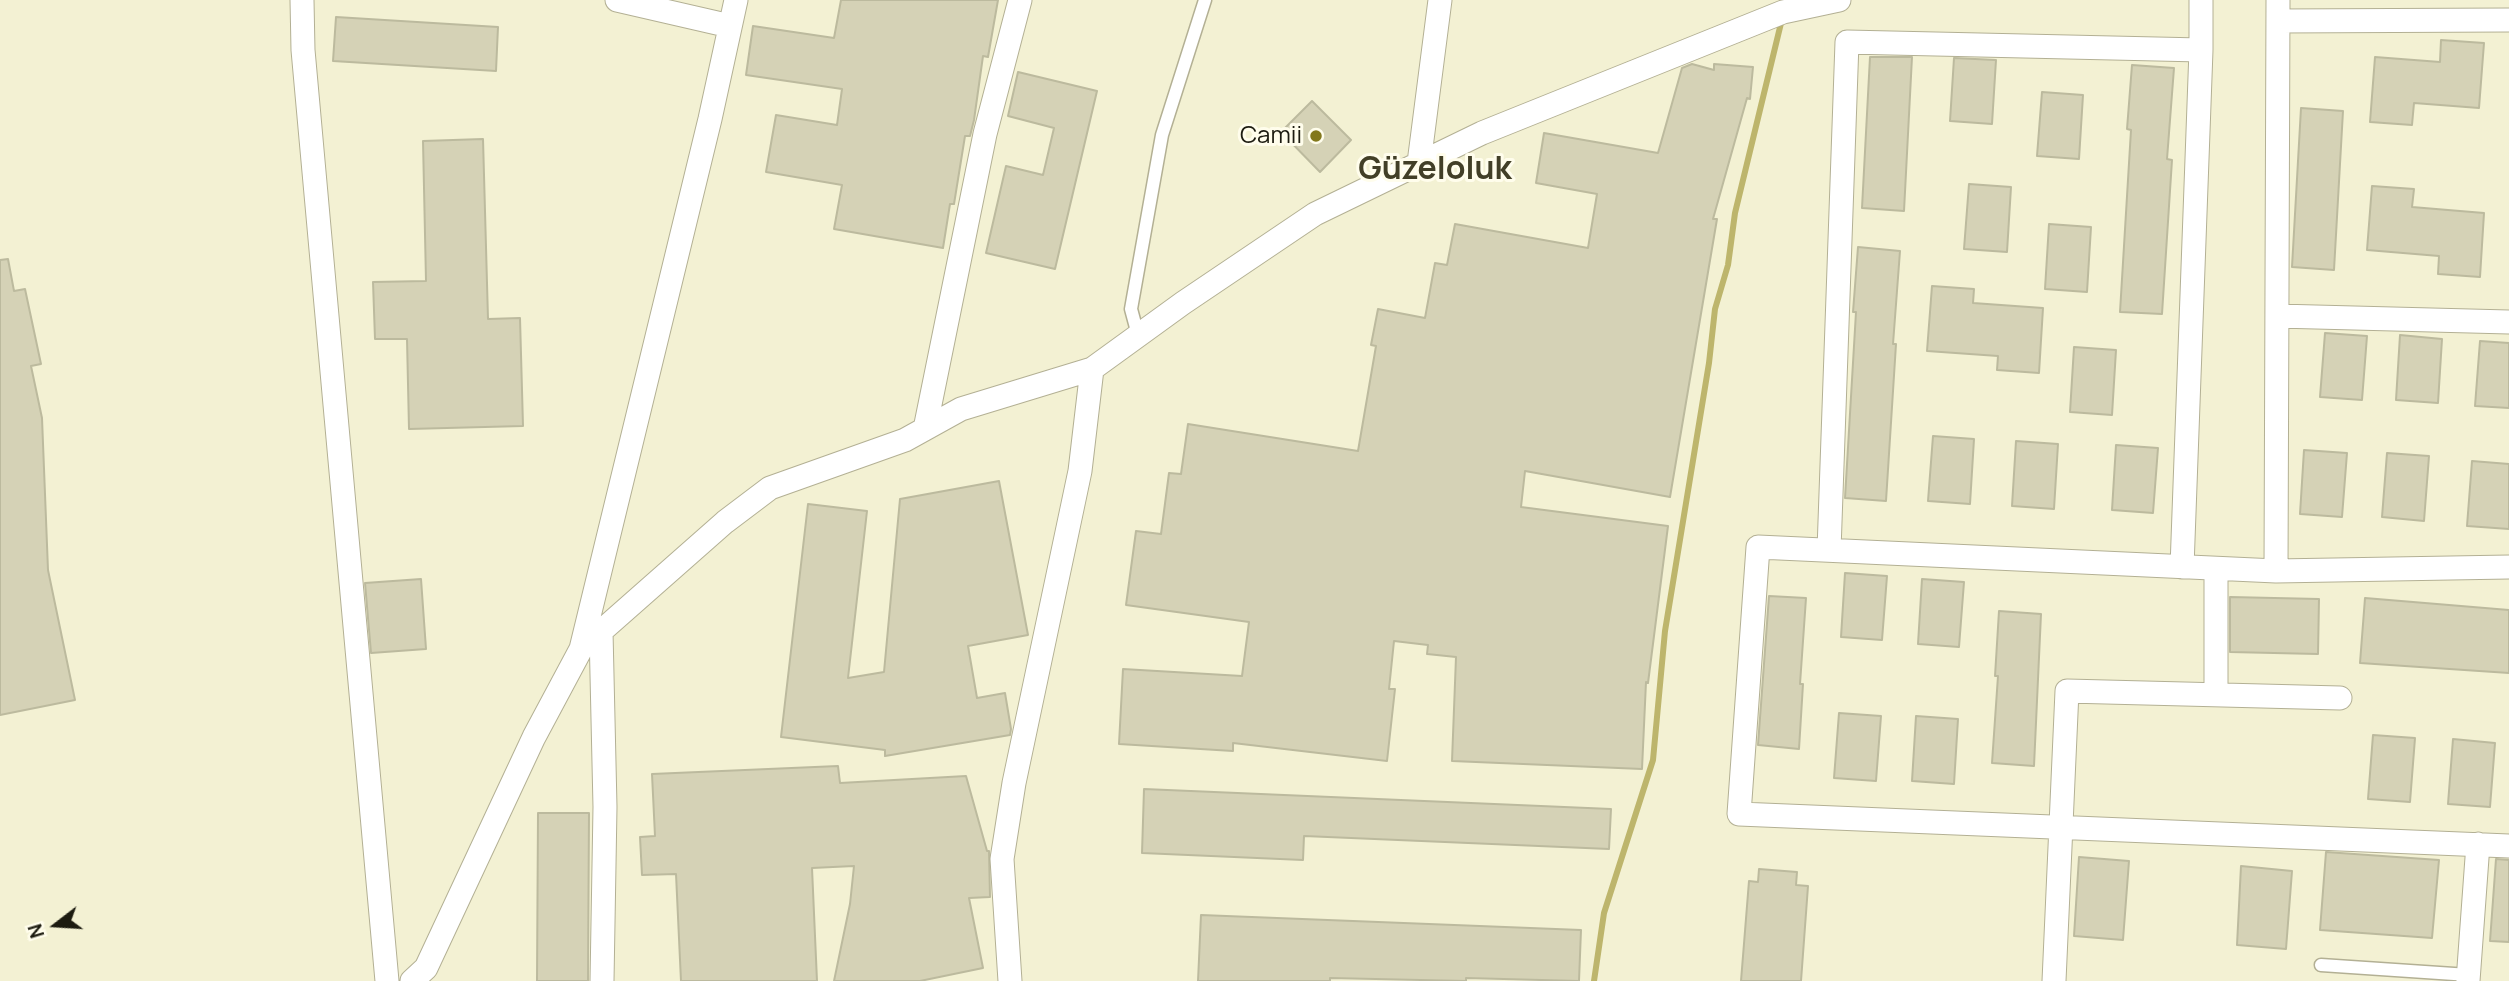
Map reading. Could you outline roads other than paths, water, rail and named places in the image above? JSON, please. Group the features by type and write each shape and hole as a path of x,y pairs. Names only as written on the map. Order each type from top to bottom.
{"street":[{"path":"302,0 303,50 387,981"},
{"path":"617,0 730,26"},
{"path":"412,981 426,968 534,737 580,649 710,118 736,0"},
{"path":"925,429 985,134 1020,0"},
{"path":"1419,163 1440,0"},
{"path":"580,649 725,522 770,488 905,440 961,409 1092,369 1315,214 1482,133 1791,10 1839,0"},
{"path":"2182,567 2201,0"},
{"path":"2276,571 2278,10 2509,20"},
{"path":"1829,550 1847,41 2201,50"},
{"path":"2277,316 2509,322"},
{"path":"1010,981 1002,859 1014,783 1080,471 1092,369"},
{"path":"2509,567 2276,571 1758,547 1738,814 2509,846"},
{"path":"2216,569 2216,695"},
{"path":"601,631 605,807 602,981"},
{"path":"2054,981 2067,691 2340,698"},
{"path":"2468,978 2478,845"}],"lane":[{"path":"1138,335 1131,309 1162,135 1205,0"},
{"path":"2321,965 2468,978"}],"waterway":[{"path":"1594,981 1604,913 1653,760 1665,631 1709,363 1715,309 1728,265 1735,213 1782,19"}],"place":[{"name":"Camii","path":"1316,136"}],"district":[{"name":"Güzeloluk","path":"1435,170"}]}
